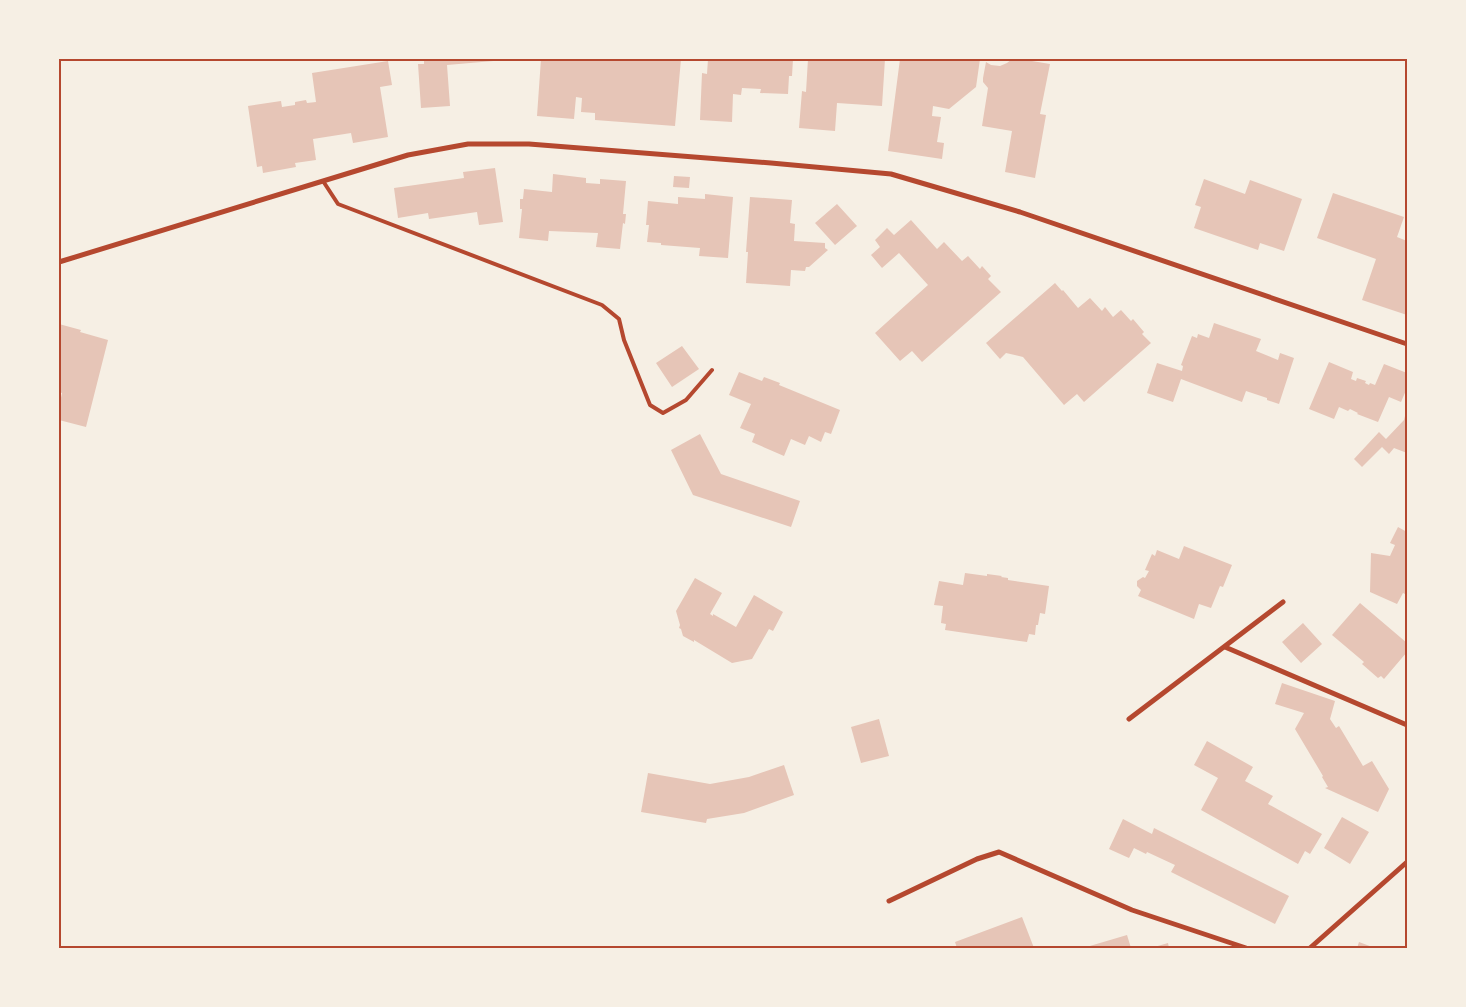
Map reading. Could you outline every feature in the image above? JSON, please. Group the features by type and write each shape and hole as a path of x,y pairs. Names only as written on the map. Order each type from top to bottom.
{"street":[{"path":"59,262 408,155 468,144 529,144 891,174 1020,212 1407,344"},
{"path":"1128,719 1283,602"},
{"path":"1224,647 1407,725"},
{"path":"889,901 977,859 999,852 1132,910 1246,948"},
{"path":"1310,948 1407,862"}],"lane":[{"path":"323,181 338,204 602,305 619,319 624,340 650,405 663,413 686,400 712,370"}],"building":[{"path":"424,59 505,60 447,65 450,106 421,108 418,64 424,64"},
{"path":"541,59 581,61 581,59 681,59 675,126 595,120 595,113 581,112 582,98 576,97 574,119 537,116"},
{"path":"708,59 793,59 792,76 789,76 788,94 760,93 761,89 742,88 741,95 733,94 732,122 700,120 702,73 707,74"},
{"path":"808,59 885,59 882,106 837,103 835,131 799,128 802,91 806,92"},
{"path":"900,59 980,59 976,87 949,109 933,106 932,116 941,117 937,142 944,143 942,159 888,151"},
{"path":"1012,59 1032,59 1032,61 1050,64 1040,114 1046,115 1035,178 1005,172 1012,131 982,126 988,88 983,82 986,62 991,65 1000,66"},
{"path":"388,61 392,85 380,87 388,137 353,143 351,133 313,139 316,160 295,163 296,167 263,173 262,166 257,167 248,106 281,101 282,107 295,105 295,102 306,100 307,103 316,102 312,73"},
{"path":"495,168 503,222 479,225 477,212 429,219 428,213 398,218 394,188 464,178 463,172"},
{"path":"553,174 586,178 586,183 600,184 600,179 626,181 623,214 626,214 620,249 596,247 598,233 549,231 548,241 519,238 522,209 520,209 520,199 523,199 524,189 552,192"},
{"path":"674,176 690,177 689,188 673,187"},
{"path":"1204,179 1245,194 1250,180 1302,199 1284,251 1260,243 1258,250 1194,228 1201,207 1195,205"},
{"path":"1333,193 1404,217 1397,237 1407,241 1407,315 1362,300 1376,259 1317,238"},
{"path":"705,194 733,197 728,258 699,256 700,248 647,242 649,225 646,225 648,201 678,204 678,197 705,199"},
{"path":"750,197 792,200 790,223 795,224 794,241 825,243 825,248 828,250 809,267 806,267 805,271 791,270 790,286 746,283"},
{"path":"837,204 857,226 835,245 815,223"},
{"path":"911,220 937,249 944,242 962,261 968,256 980,269 982,266 991,276 988,279 1001,292 922,362 912,351 900,361 875,333 928,285 899,253 882,268 871,255 880,247 875,240 887,228 894,235"},
{"path":"1055,283 1078,308 1090,298 1102,311 1105,307 1113,317 1121,310 1131,321 1133,319 1144,332 1142,334 1151,343 1084,402 1077,394 1064,405 1023,357 1006,353 1000,359 986,343"},
{"path":"1214,323 1261,339 1256,351 1278,360 1280,353 1294,358 1279,404 1246,391 1242,402 1181,379 1173,402 1147,393 1157,363 1182,371 1183,366 1181,365 1192,336 1197,338 1198,334 1209,338"},
{"path":"59,324 108,340 86,427 59,420 62,393 59,392"},
{"path":"682,346 699,369 672,387 656,363"},
{"path":"1329,362 1353,372 1351,379 1356,381 1357,378 1366,381 1365,383 1369,385 1370,383 1375,385 1384,364 1407,373 1407,388 1401,402 1389,397 1378,422 1357,414 1350,409 1348,411 1339,407 1334,419 1309,409"},
{"path":"739,372 762,381 764,377 780,383 779,385 840,410 831,434 825,432 821,442 809,436 805,445 791,439 784,456 752,442 755,434 740,428 751,404 729,395"},
{"path":"1407,413 1407,453 1394,448 1389,454 1382,447 1362,467 1354,459 1379,432 1386,439 1404,420"},
{"path":"700,434 721,474 800,501 791,527 693,495 671,450"},
{"path":"1398,527 1407,532 1407,595 1403,593 1397,604 1370,592 1371,553 1390,556 1395,545 1390,543"},
{"path":"1184,546 1232,565 1223,587 1220,586 1211,608 1199,604 1194,619 1138,596 1141,590 1137,586 1137,581 1143,577 1145,578 1149,571 1145,570 1152,554 1155,556 1157,550 1179,559"},
{"path":"965,573 1002,576 1008,578 1008,580 1049,586 1045,614 1040,613 1035,635 1029,634 1027,642 945,630 946,624 941,623 943,606 934,605 939,581 963,585"},
{"path":"695,578 722,593 710,614 736,627 754,595 783,612 773,631 769,629 752,659 732,663 694,640 694,642 683,636 679,628 680,625 676,611"},
{"path":"1360,603 1407,643 1407,652 1384,679 1381,676 1378,678 1362,664 1364,662 1332,635"},
{"path":"1303,623 1322,644 1301,663 1282,642"},
{"path":"1282,683 1335,701 1330,719 1336,728 1339,726 1363,766 1372,761 1389,789 1378,812 1325,788 1328,787 1323,776 1295,729 1304,713 1275,704"},
{"path":"879,719 889,756 861,763 851,727"},
{"path":"1207,741 1253,767 1245,781 1273,796 1268,804 1322,834 1310,854 1305,851 1298,864 1201,810 1218,778 1194,765"},
{"path":"784,765 794,795 744,813 707,819 706,823 641,812 648,773 710,784 749,777"},
{"path":"1342,817 1369,832 1350,864 1324,848"},
{"path":"1123,819 1152,834 1154,828 1289,896 1275,924 1171,872 1175,865 1147,852 1146,854 1134,848 1129,858 1109,849"},
{"path":"1022,917 1034,948 957,948 955,942"},
{"path":"1127,935 1131,948 1083,948"},
{"path":"1359,942 1375,948 1357,948"},
{"path":"1168,943 1169,948 1151,948"}]}
